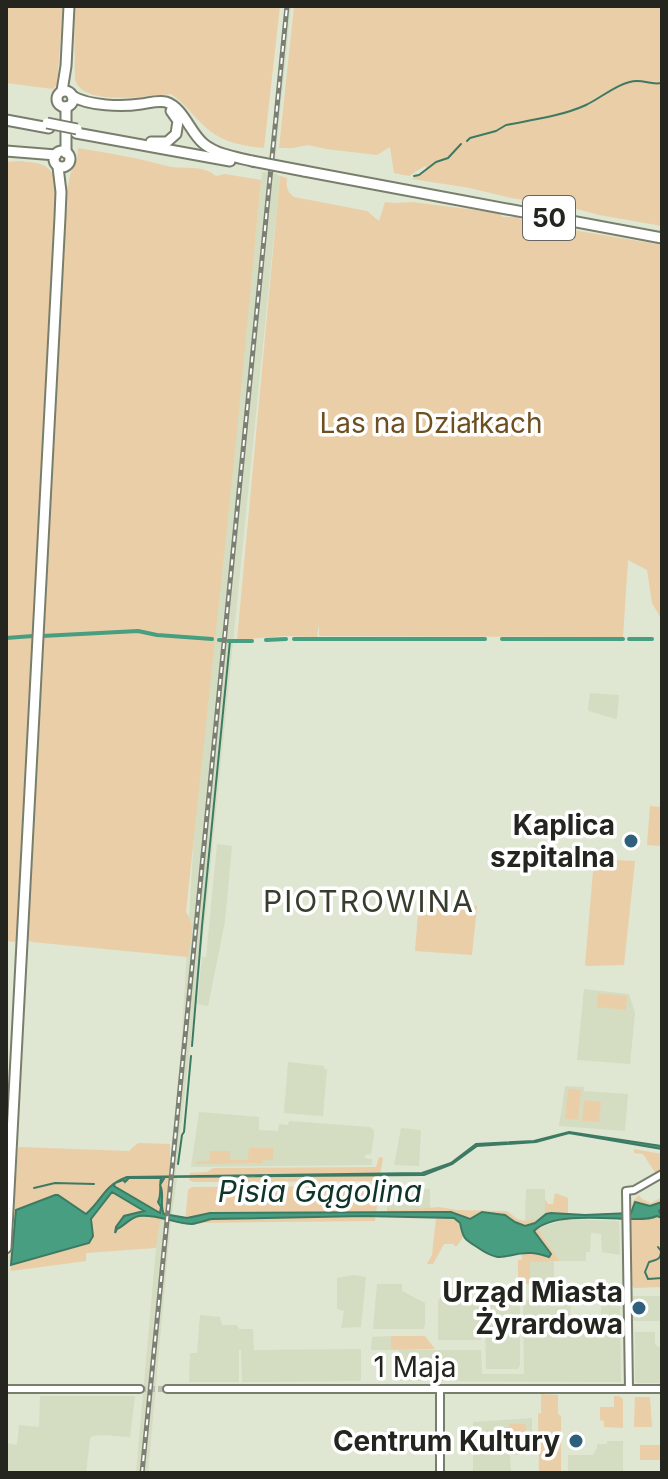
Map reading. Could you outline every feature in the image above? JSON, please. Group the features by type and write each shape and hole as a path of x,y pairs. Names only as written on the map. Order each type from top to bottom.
{"main road":[{"path":"6,1248 61,192 60,159 67,99 69,6"},
{"path":"67,70 71,87 77,94 97,103"},
{"path":"67,99 116,105 166,102 177,110 207,146 252,163"},
{"path":"67,99 121,110 163,107 175,115 178,128 170,140 160,143 140,141"},
{"name":"50","path":"6,118 662,238"},
{"name":"50","path":"77,131 252,163"},
{"path":"6,153 60,159"}],"street":[{"path":"629,1389 626,1191 634,1190 662,1174"},
{"path":"6,1389 140,1389"},
{"name":"1 Maja","path":"167,1389 662,1389"},
{"path":"440,1389 440,1473"}],"shaded area":[{"path":"285,6 291,6 274,173 280,176 207,900 175,1178 148,1473 136,1473 156,1248 160,1220 165,1221 181,1049 194,835 262,172 268,172"},
{"path":"590,693 619,695 617,718 589,711"},
{"path":"217,844 232,846 225,921 208,1006 197,1004 202,957 206,957"},
{"path":"584,989 629,994 635,1013 630,1064 577,1060"},
{"path":"288,1062 324,1066 327,1069 323,1116 284,1113"},
{"path":"565,1086 584,1087 584,1091 628,1094 625,1131 559,1126"},
{"path":"199,1112 259,1117 259,1130 278,1131 279,1124 288,1125 289,1121 370,1127 374,1130 374,1137 371,1154 365,1155 365,1158 372,1159 372,1165 191,1167"},
{"path":"401,1128 421,1130 419,1166 394,1165"},
{"path":"569,1132 662,1146 662,1149 569,1133 536,1142 477,1146 452,1164 424,1175 165,1177 160,1185 161,1178 129,1178 125,1182 115,1183 127,1177 422,1173 451,1163 476,1144 534,1141"},
{"path":"115,1183 114,1186 160,1213 160,1186 164,1214 187,1218 210,1213 451,1212 470,1219 482,1212 505,1215 525,1226 551,1213 631,1213 635,1202 650,1206 662,1202 659,1211 662,1218 552,1221 534,1231 551,1254 549,1257 522,1253 499,1257 486,1253 467,1240 460,1223 454,1218 212,1219 192,1224 139,1216 115,1233 116,1227 124,1216 144,1211 112,1192 91,1219 93,1236 89,1243 11,1265 16,1210 58,1195 86,1214"},
{"path":"389,1189 430,1189 430,1208 387,1208"},
{"path":"526,1189 545,1189 545,1214 536,1222 525,1222"},
{"path":"567,1219 619,1221 620,1255 602,1252 601,1234 591,1233 586,1261 560,1261 538,1228"},
{"path":"526,1261 554,1261 554,1285 526,1284"},
{"path":"353,1275 366,1277 361,1327 341,1328 344,1311 337,1309 337,1278"},
{"path":"377,1284 402,1284 402,1291 425,1303 423,1329 373,1329"},
{"path":"441,1296 518,1297 518,1369 486,1369 485,1327 482,1327 481,1340 438,1340 438,1301"},
{"path":"633,1296 662,1296 662,1321 633,1321"},
{"path":"572,1298 570,1314 575,1315 575,1320 600,1320 600,1298 620,1298 621,1382 395,1381 399,1373 399,1350 481,1350 482,1374 524,1374 523,1300"},
{"path":"200,1315 220,1317 222,1325 253,1329 254,1350 361,1349 361,1379 242,1382 239,1350 239,1382 189,1382 190,1353 197,1353"},
{"path":"635,1332 655,1332 655,1344 662,1347 662,1383 635,1381"},
{"path":"391,1336 391,1350 371,1350 372,1337"},
{"path":"40,1396 135,1396 130,1437 92,1436 86,1473 6,1473 6,1443 17,1445 19,1425 39,1427"},
{"path":"532,1418 532,1454 510,1455 511,1473 473,1472 473,1422"},
{"path":"607,1441 623,1441 623,1473 568,1472 568,1455 593,1455 597,1444 607,1444"}],"green space":[{"path":"6,6 63,6 57,85 53,89 6,83"},
{"path":"74,6 280,6 264,148 217,136 171,94 117,98 102,97 80,88 75,79"},
{"path":"294,6 662,6 662,226 412,179 427,168 425,166 409,176 394,173 390,147 377,155 308,145 279,148"},
{"path":"78,148 173,167 199,169 216,176 225,174 261,180 186,912 192,928 188,957 25,939 65,199"},
{"path":"6,162 45,166 53,174 58,208 18,938 15,942 6,941"},
{"name":"Las na Działkach","path":"280,176 287,178 288,189 294,197 367,211 379,221 385,202 412,202 499,213 503,217 517,217 526,222 557,224 567,229 662,245 662,620 652,603 647,570 628,560 623,637 319,636 319,624 317,637 237,640"},
{"path":"650,806 662,807 662,846 647,845"},
{"path":"594,860 635,861 624,965 585,965"},
{"path":"419,901 477,906 472,955 415,951"},
{"path":"598,993 627,996 626,1010 597,1007"},
{"path":"568,1089 581,1090 578,1120 565,1119"},
{"path":"584,1100 601,1102 599,1122 582,1121"},
{"path":"138,1143 170,1144 165,1221 160,1221 156,1248 86,1253 86,1261 11,1271 19,1147 129,1151"},
{"path":"249,1148 273,1148 273,1160 263,1160 263,1163 196,1164 196,1161 210,1161 210,1151 230,1151 230,1160 248,1160"},
{"path":"634,1149 662,1154 662,1170 656,1174 643,1154 634,1153"},
{"path":"379,1157 383,1158 376,1181 189,1180 190,1173 207,1172 213,1168 376,1167"},
{"path":"376,1186 379,1189 375,1221 185,1223 188,1190 192,1187"},
{"path":"555,1193 568,1198 568,1213 546,1214 538,1221 545,1214 545,1199 548,1204 553,1204"},
{"path":"639,1195 651,1203 662,1197 662,1287 632,1286 631,1210 633,1201"},
{"path":"387,1208 507,1211 520,1220 535,1219 560,1261 530,1262 530,1284 518,1284 521,1253 551,1255 534,1231 501,1215 489,1213 470,1220 451,1212 387,1212"},
{"path":"436,1218 456,1220 463,1237 457,1246 444,1244 433,1264 427,1264 432,1255"},
{"path":"391,1336 425,1336 435,1349 391,1350"},
{"path":"541,1394 558,1395 561,1472 539,1472 538,1413 541,1414"},
{"path":"614,1396 623,1399 623,1428 604,1427 604,1421 600,1420 600,1407 614,1407"},
{"path":"635,1397 650,1397 652,1427 634,1427"},
{"path":"509,1424 526,1424 526,1438 509,1438"},
{"path":"640,1445 662,1445 662,1460 640,1460"}],"waterway":[{"path":"467,141 506,125 577,109 631,82 662,83"},
{"path":"414,176 448,158 461,144"},
{"path":"42,636 138,631 212,639"},
{"path":"6,638 33,636"},
{"path":"266,640 286,639"},
{"path":"294,639 485,639"},
{"path":"502,639 623,639"},
{"path":"629,639 652,639"},
{"path":"228,641 252,641"},
{"path":"192,1046 230,641"},
{"path":"178,1164 191,1056"},
{"path":"34,1188 55,1183 94,1184"},
{"path":"658,1247 660,1256 649,1262 645,1272 648,1279 662,1278"}],"tunnel":[{"path":"140,1389 167,1389"}],"railway":[{"path":"142,1473 287,6"}],"place":[{"name":"Kaplica szpitalna","path":"631,841"},
{"name":"Urząd Miasta Żyrardowa","path":"639,1308"},
{"name":"Centrum Kultury","path":"576,1441"}],"district":[{"name":"PIOTROWINA","path":"369,902"}],"water label":[{"name":"Pisia Gągolina","path":"320,1192"}]}
